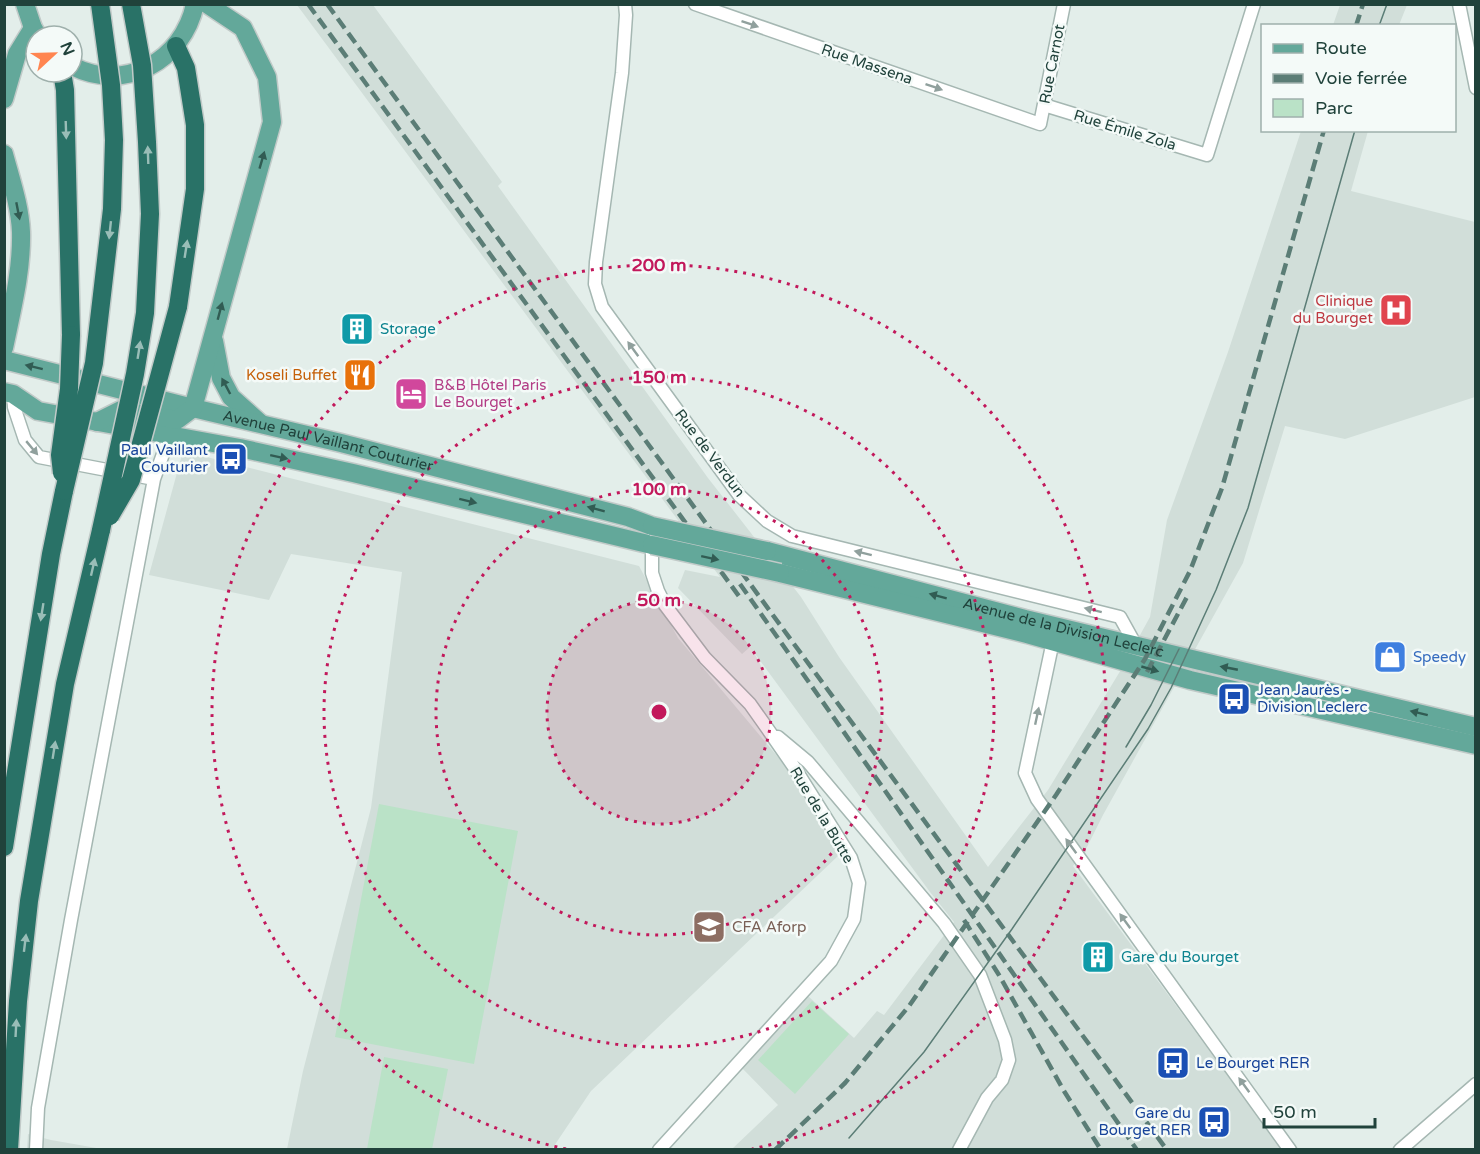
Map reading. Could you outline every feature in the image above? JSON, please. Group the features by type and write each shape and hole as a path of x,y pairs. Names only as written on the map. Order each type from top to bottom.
{"highway":[{"path":"4,847 51,554 94,363 112,209 114,140 111,86 100,4"},
{"path":"9,1149 18,1001 29,902 65,684 135,374 145,313 150,214 147,142 142,65 131,4"},
{"path":"101,530 130,480 178,307 195,189 195,125 186,68 176,46"},
{"path":"64,84 71,296 69,389 60,455 64,491"}],"main road":[{"path":"25,4 32,24"},
{"path":"84,72 108,76 134,73 157,63 176,46 186,31 195,4"},
{"path":"172,428 193,408 272,122 267,77 243,28 207,4"},
{"path":"4,99 17,54 24,45"},
{"path":"4,154 19,213 21,232 19,277 4,348"},
{"path":"213,335 221,378 231,397 262,424"},
{"name":"Avenue Paul Vaillant Couturier","path":"4,360 593,508 652,526"},
{"path":"4,366 9,393"},
{"name":"Avenue Paul Vaillant Couturier","path":"9,393 38,411 97,422 172,428 240,448 652,545"},
{"name":"Avenue de la Division Leclerc","path":"652,526 767,551 1025,619 1476,727"},
{"name":"Avenue de la Division Leclerc","path":"652,545 780,573 1053,641 1190,680 1476,745"}],"street":[{"name":"Rue de Verdun","path":"625,4 627,15 622,73 596,262 595,284 602,307 740,495 767,521 792,536 1120,617 1135,644"},
{"name":"Rue Massena","path":"694,4 1040,124"},
{"name":"Rue Carnot","path":"1040,124 1064,4"},
{"name":"Rue Émile Zola","path":"1044,105 1207,155 1254,4"},
{"path":"1459,4 1476,88"},
{"path":"9,393 25,440 39,457 154,479"},
{"path":"36,1149 38,1108 70,920 154,479 172,428"},
{"name":"Rue de la Butte","path":"652,526 652,573 665,605 705,658 750,704 767,728 851,858 859,883 854,919 831,961 658,1149"},
{"path":"1053,641 1025,774 1037,799 1290,1149"},
{"path":"767,728 808,762 944,923 980,975 1005,1040 1009,1060 1002,1080 987,1098 959,1149"},
{"path":"1400,1149 1476,1084"}],"shaded area":[{"path":"1340,4 1407,5 1399,24 1333,24"},
{"path":"297,5 373,5 502,182 498,186 708,478 801,597 839,657 988,867 1048,790 1150,617 1167,520 1228,352 1301,132 1368,132 1351,191 1475,222 1475,397 1345,439 1285,426 1243,563 1087,847 1073,866 1282,1149 732,1149 778,1105 742,1068 808,996 854,1038 877,1011 884,1015 954,922 750,647 742,654 678,588 685,570 720,577"},
{"path":"183,451 639,566 678,638 783,763 839,855 591,1091 552,1149 287,1149 303,1071 371,808 402,572 291,554 269,600 149,575"},
{"path":"28,1134 51,1140 102,1149 27,1150"}],"green space":[{"path":"379,804 518,831 474,1064 335,1037"},
{"path":"812,1001 849,1034 795,1094 758,1060"},
{"path":"384,1057 448,1069 432,1149 367,1149"}],"tram line":[{"path":"1380,24 1387,4"},
{"path":"849,1138 924,1052 1012,929 1148,729 1171,688 1216,590 1248,508 1354,132"},
{"path":"1126,747 1151,705 1179,649"}],"railway":[{"path":"308,4 741,599"},
{"path":"327,4 1167,1150"},
{"path":"1357,24 1363,4"},
{"path":"775,1150 845,1083 909,1006 1056,795 1145,659 1190,571 1222,488 1323,132"},
{"path":"740,584 1137,1150"},
{"path":"1147,672 1188,595"},
{"path":"964,920 999,975 1064,1091 1101,1150"}],"place":[{"name":"Clinique du Bourget","path":"1396,310"},
{"name":"Storage","path":"357,329"},
{"name":"Koseli Buffet","path":"360,375"},
{"name":"B&B Hôtel Paris Le Bourget","path":"411,394"},
{"name":"Paul Vaillant Couturier","path":"231,459"},
{"name":"Speedy","path":"1390,657"},
{"name":"Jean Jaurès - Division Leclerc","path":"1234,699"},
{"name":"CFA Aforp","path":"709,927"},
{"name":"Gare du Bourget","path":"1098,957"},
{"name":"Le Bourget RER","path":"1173,1063"},
{"name":"Gare du Bourget RER","path":"1214,1122"}]}
